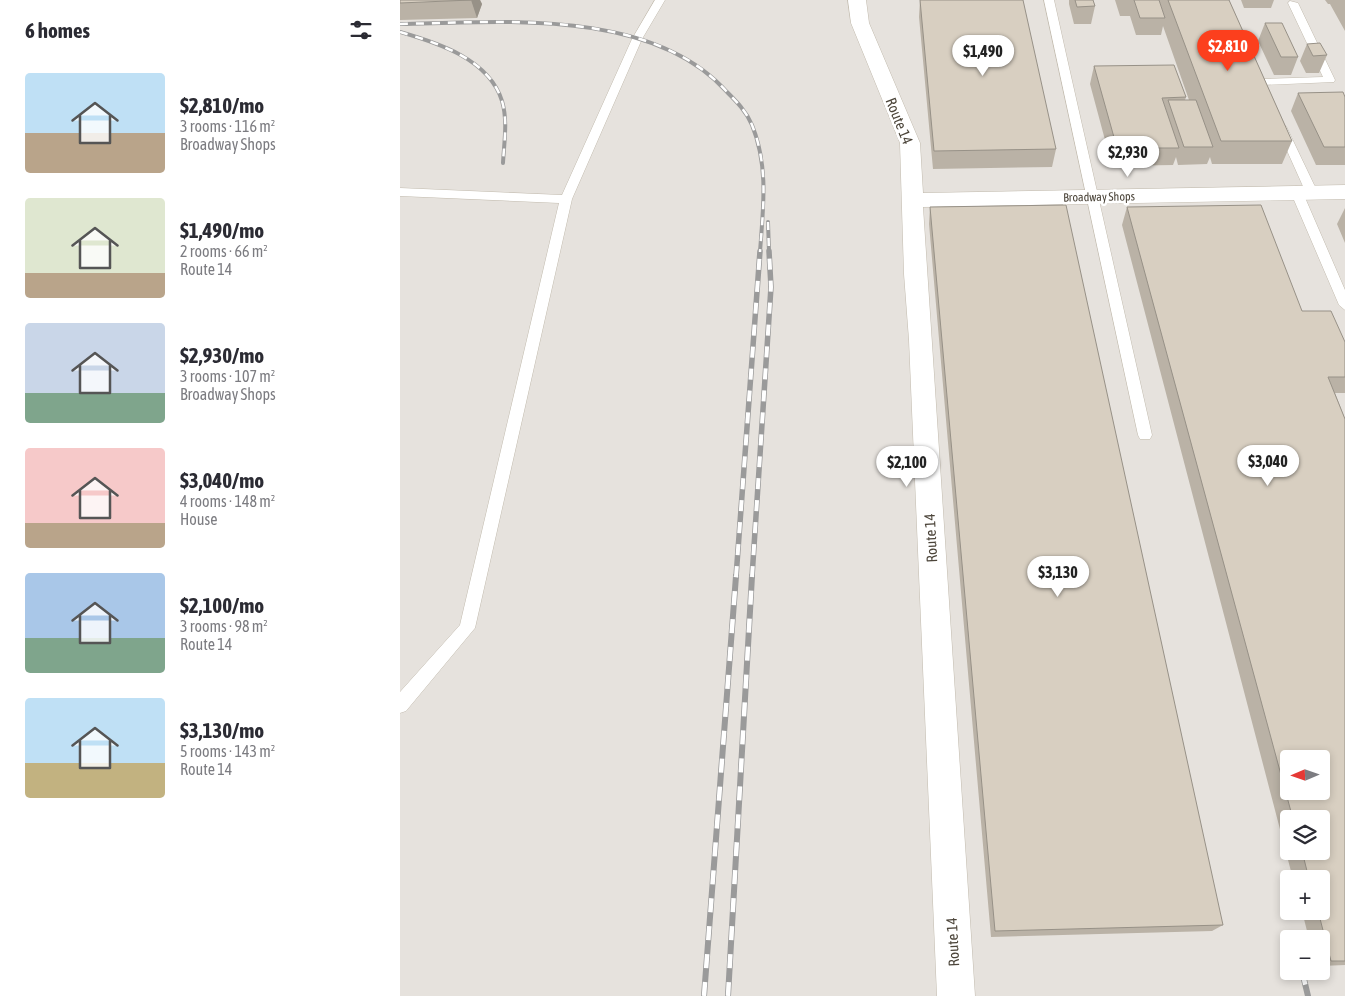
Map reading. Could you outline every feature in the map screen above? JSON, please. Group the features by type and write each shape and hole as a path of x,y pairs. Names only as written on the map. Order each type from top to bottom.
{"street":[{"name":"Route 14","path":"857,0 860,23 884,85 910,143 956,996"},
{"name":"Broadway Shops","path":"913,200 1345,192"}],"lane":[{"path":"400,705 467,628 566,199 637,39 660,0"},
{"path":"1049,0 1146,435"},
{"path":"1261,82 1330,80 1293,4"},
{"path":"1276,116 1345,305"},
{"path":"400,192 566,199"}],"shaded area":[{"path":"400,0 1345,0 1345,996 400,996"}],"building":[{"path":"400,0 471,0 400,3"},
{"path":"920,0 1023,0 1056,149 934,151"},
{"path":"1075,0 1093,0 1095,6 1077,7"},
{"path":"1134,0 1159,0 1165,18 1140,18"},
{"path":"1168,0 1229,0 1292,141 1221,141"},
{"path":"1265,23 1282,23 1298,57 1281,57"},
{"path":"1320,43 1327,55 1313,56 1307,44"},
{"path":"1174,65 1186,97 1162,98 1179,148 1117,148 1094,66"},
{"path":"1343,92 1345,97 1345,147 1324,147 1298,93"},
{"path":"1168,100 1196,100 1213,147 1184,147"},
{"path":"1066,205 1223,925 995,931 930,207"},
{"path":"1261,205 1302,311 1331,311 1345,342 1345,377 1328,377 1345,419 1345,961 1331,961 1330,930 1323,930 1320,920 1330,920 1330,870 1307,870 1304,860 1330,860 1330,810 1291,810 1288,800 1330,800 1330,750 1280,750 1280,771 1127,207"}],"railway":[{"path":"400,24 529,22 574,26 618,33 659,46 696,65 734,99 752,125 763,172 760,252"},
{"path":"400,32 446,48 474,64 486,74 495,86 504,109 503,163"},
{"path":"768,222 769,252"},
{"path":"736,577 760,251"},
{"path":"752,577 771,287 769,251"},
{"path":"704,996 736,576"},
{"path":"728,996 752,576"},
{"path":"1304,980 1308,996"}]}
